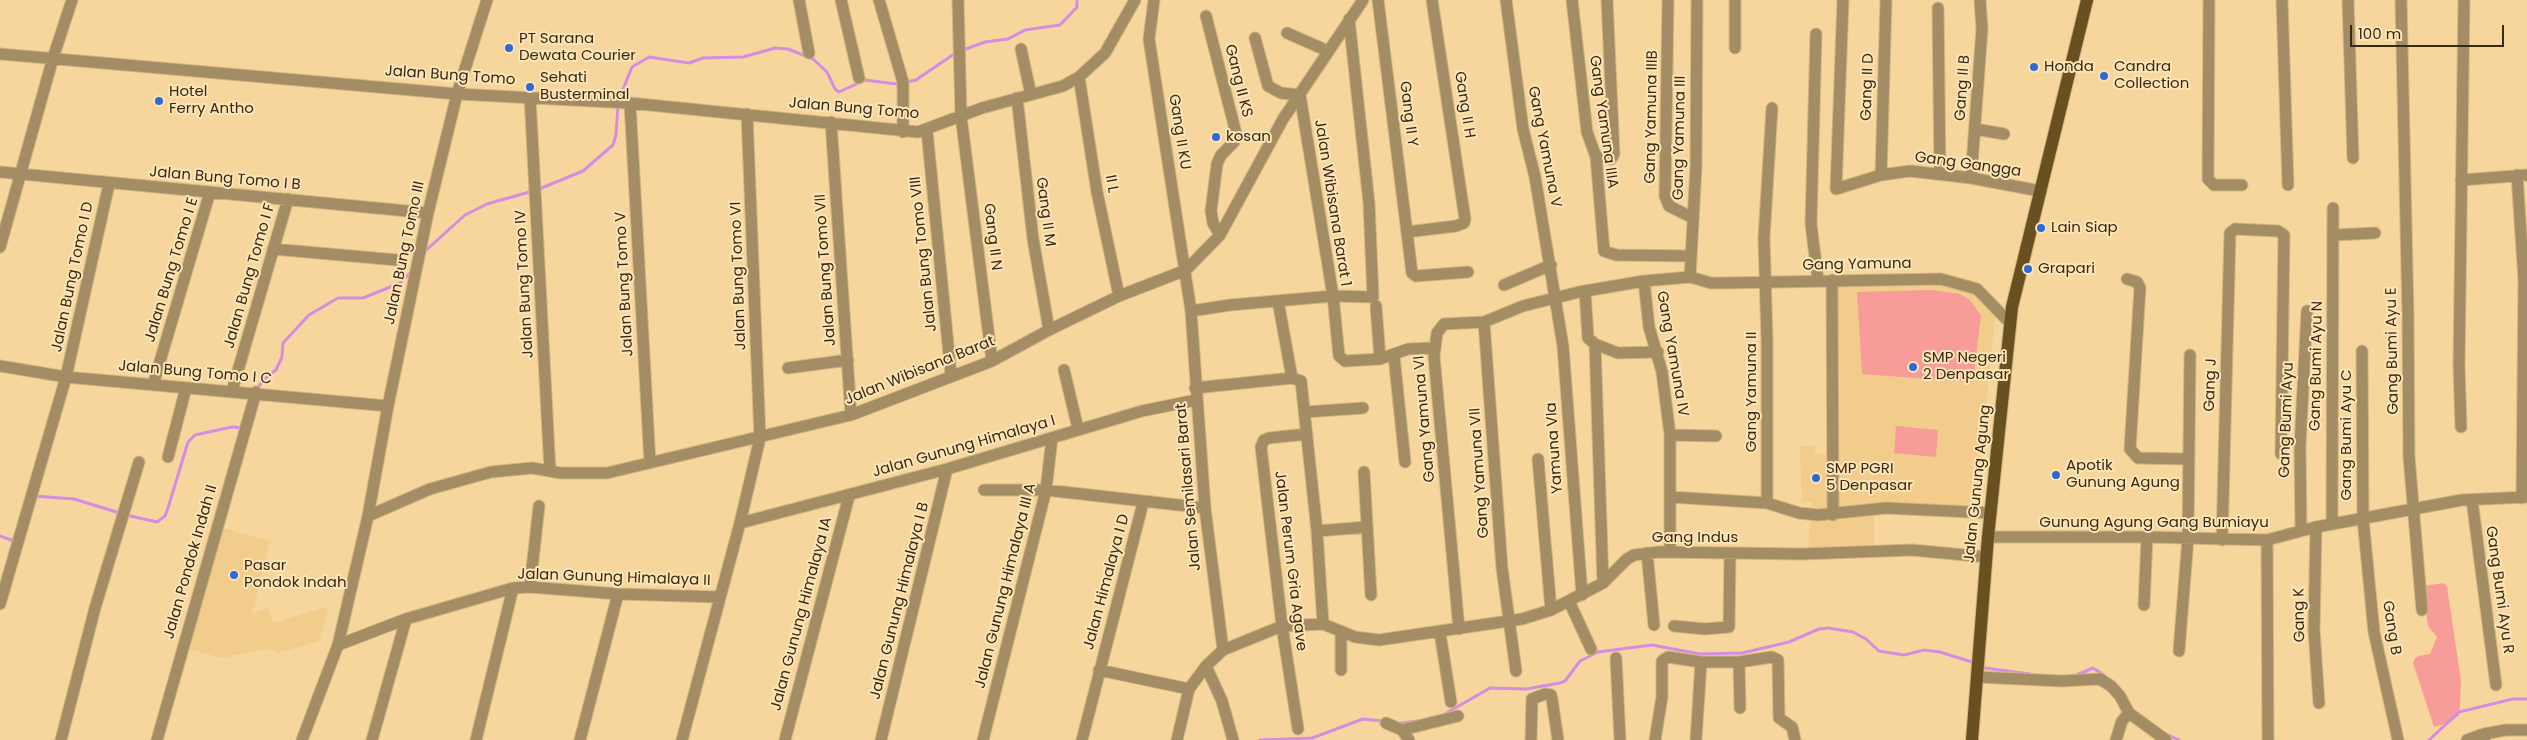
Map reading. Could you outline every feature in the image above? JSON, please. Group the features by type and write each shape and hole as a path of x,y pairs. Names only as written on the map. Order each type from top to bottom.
{"main road":[{"name":"Jalan Gunung Agung","path":"1972,740 1986,556 2010,323 2087,0"}],"street":[{"path":"0,247 53,58 72,0"},
{"name":"Jalan Bung Tomo III","path":"302,740 338,645 368,516 388,406 428,212 457,94 487,0"},
{"path":"799,0 809,53"},
{"path":"841,0 859,78"},
{"path":"879,0 903,86 903,132"},
{"name":"Gang II N","path":"958,0 961,116 992,361"},
{"name":"Jalan Bung Tomo","path":"0,54 457,94 630,103 832,122 903,132 927,130 961,116 1063,86 1079,77 1105,53 1135,0"},
{"name":"Gang II KU","path":"1154,0 1149,39 1186,270"},
{"name":"Jalan Wibisana Barat","path":"368,516 430,488 503,470 550,470 561,473 590,474 650,463 851,415 992,361 1118,296 1186,270 1220,235 1271,140 1362,0"},
{"name":"Gang II Y","path":"1378,0 1414,276 1468,272"},
{"name":"Gang II H","path":"1407,232 1456,226 1464,223 1465,215 1432,0"},
{"name":"Gang Yamuna V","path":"1506,0 1523,129 1535,177 1556,298"},
{"name":"Gang Yamuna IIIA","path":"1572,0 1587,132 1596,157 1604,251 1616,255 1691,256"},
{"path":"1596,157 1611,159 1614,154 1607,0"},
{"name":"Gang Yamuna IIIB","path":"1668,0 1665,196 1669,206 1692,218"},
{"name":"Gang Yamuna III","path":"1690,277 1696,167 1697,0"},
{"path":"1735,0 1735,48"},
{"name":"Gang Gangga","path":"1843,0 1836,189 1881,175 1910,171 1971,178 2040,191"},
{"name":"Gang II D","path":"1881,175 1886,0"},
{"name":"Gang II B","path":"1971,178 1982,29 1980,0"},
{"path":"2209,0 2208,179 2214,185 2242,185"},
{"path":"2282,0 2288,185"},
{"path":"2348,0 2353,158"},
{"name":"Gang Bumi Ayu E","path":"2401,0 2409,457 2414,508 2416,561 2422,610"},
{"path":"2461,427 2461,180 2464,0"},
{"path":"1938,8 1940,174"},
{"name":"Gang II KS","path":"1206,16 1236,133 1234,142 1221,155 1217,164 1211,211 1213,223 1220,235"},
{"path":"1349,19 1370,211 1373,294 1371,297 1333,296 1341,359 1345,361 1380,359 1394,356 1408,349 1434,348"},
{"path":"1287,33 1328,51"},
{"path":"1816,34 1811,224 1818,280"},
{"path":"1255,38 1268,86 1281,93 1300,95"},
{"path":"1021,49 1031,95"},
{"name":"II L","path":"1079,77 1097,192 1118,296"},
{"name":"Jalan Wibisana Barat 1","path":"1192,311 1230,305 1333,296 1300,95"},
{"name":"Jalan Bung Tomo IV","path":"530,97 550,470"},
{"name":"Gang II M","path":"1017,98 1033,239 1049,330"},
{"name":"Jalan Bung Tomo V","path":"630,103 650,463"},
{"name":"Gang Yamuna II","path":"1766,503 1766,282 1764,238 1772,108"},
{"name":"Jalan Bung Tomo VI","path":"682,740 740,523 760,438 747,114"},
{"name":"Jalan Bung Tomo VII","path":"832,122 851,415"},
{"path":"1975,128 2004,134"},
{"name":"Jalan Bung Tomo VIII","path":"927,130 951,376"},
{"name":"Jalan Bung Tomo I B","path":"0,172 109,184 428,212"},
{"path":"2461,180 2522,175 2525,498"},
{"name":"Jalan Bung Tomo I D","path":"0,604 66,376 109,184"},
{"name":"Jalan Bung Tomo I E","path":"153,385 210,192"},
{"name":"Jalan Bung Tomo I F","path":"232,391 288,199"},
{"name":"Gang Bumi Ayu N","path":"2332,524 2333,208"},
{"name":"Gang J","path":"2222,540 2232,231 2278,231 2284,235 2281,454"},
{"path":"2334,235 2375,233"},
{"path":"273,249 397,260"},
{"path":"1504,285 1551,265"},
{"name":"Jalan Semilasari Barat","path":"1186,270 1192,311 1205,508 1223,650"},
{"name":"Gang Yamuna","path":"1690,277 1711,283 1941,279 1978,289 2010,323"},
{"name":"Gang Yamuna VI","path":"1459,629 1434,348 1437,333 1444,324 1484,322 1523,306 1585,291 1644,281 1690,277"},
{"path":"2127,279 2137,282 2140,288 2130,449 2138,458 2188,459"},
{"path":"1832,280 1833,514"},
{"name":"Gang Yamuna IV","path":"1644,281 1649,326 1658,352 1670,435 1670,551"},
{"path":"1585,291 1587,334 1595,344 1618,354 1658,352"},
{"name":"Yamuna VIa","path":"1556,298 1563,346 1582,595"},
{"path":"1278,302 1292,378 1301,381 1316,531 1322,624"},
{"path":"1376,306 1380,359"},
{"name":"Gang Bumi Ayu","path":"2301,531 2300,446 2307,311"},
{"name":"Gang Yamuna VII","path":"1484,322 1501,559 1516,671"},
{"path":"1595,344 1603,583"},
{"name":"Gang Bumi Ayu C","path":"2362,351 2362,519"},
{"path":"2179,651 2188,538 2190,354"},
{"path":"1394,356 1405,462"},
{"path":"788,368 848,360"},
{"name":"Jalan Bung Tomo I C","path":"0,366 66,376 153,385 256,392 388,406"},
{"path":"1064,370 1078,429"},
{"name":"Jalan Gunung Himalaya I","path":"740,523 947,469 1196,394 1292,378"},
{"path":"168,457 186,388"},
{"name":"Jalan Pondok Indah II","path":"158,740 184,640 256,392"},
{"path":"1305,412 1363,408"},
{"name":"Jalan Perum Gria Agave","path":"1298,729 1282,626 1261,447 1264,440 1269,438 1307,434"},
{"path":"1670,435 1716,436"},
{"name":"Jalan Gunung Himalaya III A","path":"983,740 1046,490 1052,438"},
{"path":"1538,459 1552,610"},
{"path":"61,740 95,608 139,462"},
{"name":"Jalan Gunung Himalaya I B","path":"881,740 947,469"},
{"path":"1364,472 1371,596"},
{"path":"984,490 1046,490 1143,503 1205,508"},
{"name":"Jalan Gunung Himalaya IA","path":"785,740 849,496"},
{"path":"1670,497 1766,503 1799,513 1833,514 1886,508 1990,513"},
{"name":"Gunung Agung Gang Bumiayu","path":"1988,537 2147,537 2267,540 2316,527 2414,508 2472,500 2525,498"},
{"name":"Gang Bumi Ayu R","path":"2472,500 2496,685"},
{"name":"Jalan Himalaya I D","path":"1082,740 1143,503"},
{"path":"530,587 539,506"},
{"name":"Gang B","path":"2362,519 2374,632 2398,740"},
{"path":"1316,531 1368,527"},
{"name":"Gang K","path":"2316,527 2314,630 2319,703"},
{"path":"2144,605 2147,537"},
{"path":"2267,540 2268,740"},
{"name":"Gang Indus","path":"1223,650 1282,626 1308,623 1322,624 1355,637 1379,640 1509,622 1552,610 1582,595 1603,583 1627,559 1670,551 1802,554 1912,550 1986,556"},
{"path":"1674,626 1705,629 1729,627 1730,553"},
{"path":"1647,554 1654,625"},
{"name":"Jalan Gunung Himalaya II","path":"338,645 406,619 514,588 530,587 618,594 719,597"},
{"path":"476,740 514,588"},
{"path":"580,740 618,594"},
{"path":"1570,601 1591,650"},
{"path":"372,740 406,619"},
{"path":"1341,631 1341,670"},
{"path":"1440,633 1451,702"},
{"path":"1177,740 1189,689 1206,666 1223,650"},
{"path":"1655,740 1662,696 1663,659 1668,657 1701,662 1739,662 1772,658 1778,661 1779,718 1792,726 1795,740"},
{"path":"1616,658 1620,740"},
{"path":"1696,740 1701,662"},
{"path":"1739,662 1740,708"},
{"path":"1206,666 1222,701 1233,740"},
{"path":"1099,670 1189,689"},
{"path":"1978,673 2062,682 2100,679 2111,686 2120,696 2129,713 2163,739"},
{"path":"1531,740 1532,699 1548,694 1553,704 1558,740"},
{"path":"2116,740 2122,721 2129,713"},
{"path":"1402,730 1458,716"},
{"path":"1386,723 1402,730 1409,740"},
{"path":"2467,740 2506,730 2527,730"}],"shaded area":[{"name":"SMP Negeri 2 Denpasar","path":"1941,283 1971,292 1988,308 1995,318 1975,509 1884,504 1836,506 1835,285"},
{"path":"1932,290 1960,294 1970,300 1981,316 1973,380 1971,382 1862,374 1857,292"},
{"path":"1896,426 1938,430 1936,457 1894,453"},
{"name":"SMP PGRI 5 Denpasar","path":"1800,446 1815,446 1815,453 1831,455 1832,511 1874,509 1874,547 1808,549 1812,502 1802,502"},
{"name":"Pasar Pondok Indah","path":"219,527 270,541 252,614 268,608 273,623 322,608 328,609 319,641 277,653 269,648 222,658 185,648"},
{"path":"2444,583 2447,587 2461,681 2460,705 2459,715 2451,722 2434,727 2413,663 2415,658 2430,654 2437,637 2428,626 2423,586"}],"waterway":[{"path":"963,50 985,42 1008,39 1025,30 1060,25 1077,7 1077,0"},
{"path":"619,99 632,67 649,57 689,63 703,58 743,57 775,48 788,49 813,59 827,72 835,89 839,92 865,80 896,84 916,80 957,52"},
{"path":"539,189 583,171 613,145 616,135 618,105"},
{"path":"423,253 465,215 487,204 533,191"},
{"path":"257,389 264,379 276,370 282,357 283,343 309,315 338,298 363,298 400,283 412,271"},
{"path":"126,515 157,522 165,516 188,442 195,435 232,427 243,428"},
{"path":"34,496 74,499 120,513"},
{"path":"0,536 11,540 16,537"},
{"path":"1443,715 1490,688 1526,689 1560,683 1565,681 1580,661 1598,652 1652,645 1700,654 1742,653 1789,642 1819,629 1828,628 1853,632 1866,639 1879,651 1904,655 1924,650 1940,652 1975,663"},
{"path":"1980,665 1985,668 2030,674"},
{"path":"2074,676 2093,668 2104,675"},
{"path":"2429,740 2459,712 2513,699 2527,699"},
{"path":"1260,740 1312,738 1363,719 1383,721"},
{"path":"1396,724 1417,721"},
{"path":"2164,733 2179,740"}],"place":[{"name":"PT Sarana Dewata Courier","path":"509,48"},
{"name":"Honda","path":"2034,67"},
{"name":"Candra Collection","path":"2104,76"},
{"name":"Sehati Busterminal","path":"530,87"},
{"name":"Hotel Ferry Antho","path":"159,101"},
{"name":"kosan","path":"1216,137"},
{"name":"Lain Siap","path":"2041,228"},
{"name":"Grapari","path":"2028,269"},
{"name":"SMP Negeri 2 Denpasar","path":"1913,367"},
{"name":"Apotik Gunung Agung","path":"2056,475"},
{"name":"SMP PGRI 5 Denpasar","path":"1816,478"},
{"name":"Pasar Pondok Indah","path":"234,575"}]}
